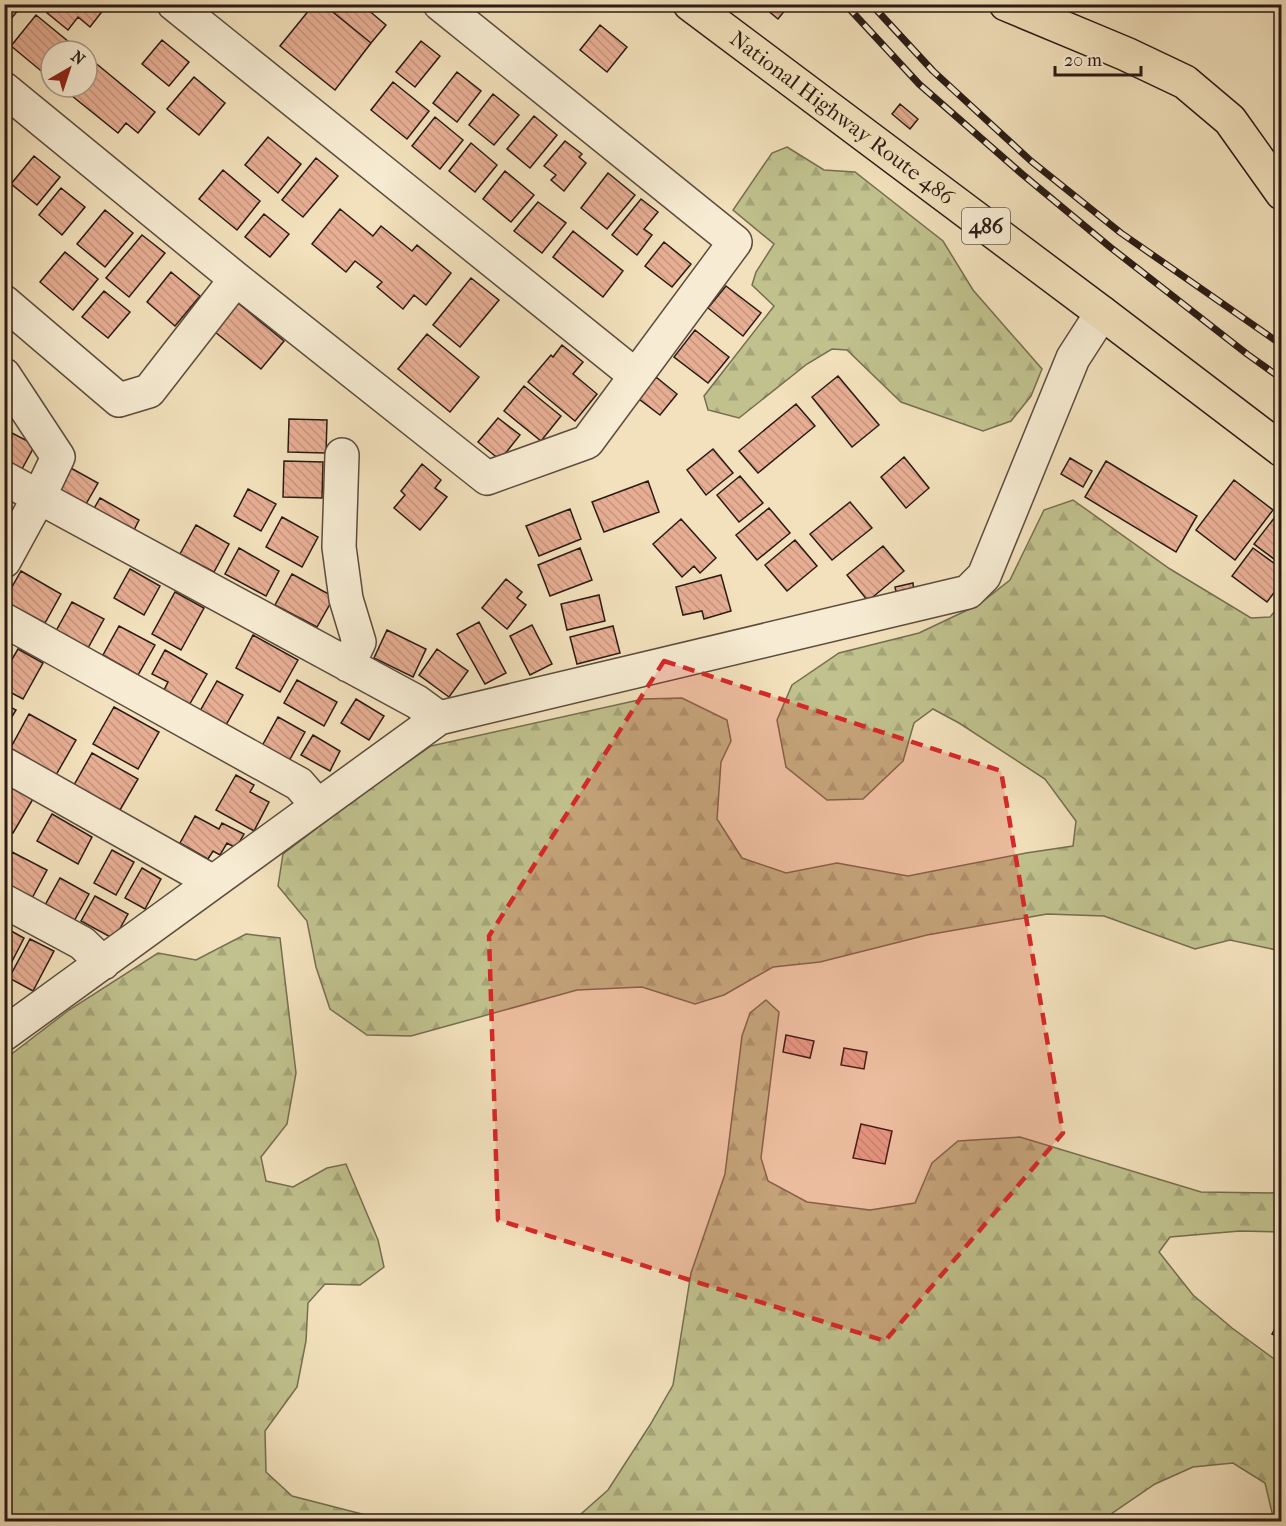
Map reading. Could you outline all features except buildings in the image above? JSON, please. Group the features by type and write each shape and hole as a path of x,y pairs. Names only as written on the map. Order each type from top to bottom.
{"main road":[{"name":"National Highway Route 486","path":"690,4 1281,450"},
{"path":"1006,4 1126,54 1185,82 1230,120 1281,193"}],"street":[{"path":"174,4 636,376"},
{"path":"4,89 236,279 487,478 587,442 735,242 440,4"},
{"path":"4,302 119,400 149,391 236,279"},
{"path":"4,1034 439,718 968,592 984,576 1073,358 1102,313"},
{"path":"4,375 58,457 4,561"},
{"path":"342,455 339,547 346,599 359,642 348,665"},
{"path":"4,478 417,702 439,718"},
{"path":"4,620 300,784 318,806"},
{"path":"4,765 213,882"},
{"path":"4,902 82,943 103,963"}],"highlighted area":[{"path":"664,661 1001,771 1063,1133 885,1341 498,1220 489,936"}],"green space":[{"path":"787,147 824,170 855,172 943,241 973,290 1042,369 1031,396 1011,421 983,431 901,402 847,350 832,349 807,364 739,418 708,410 704,396 774,306 752,285 756,272 774,244 733,210 772,153"},
{"path":"1073,500 1170,569 1251,618 1270,617 1281,604 1281,951 1230,940 1195,949 1104,916 1047,914 927,935 820,962 773,967 724,995 695,1004 642,987 577,990 411,1036 367,1035 330,1009 316,967 307,921 278,886 283,854 366,791 431,746 643,699 682,698 727,720 731,741 721,762 717,819 742,858 786,873 837,863 908,876 1073,846 1076,821 1045,779 959,723 933,709 914,723 903,761 863,799 827,800 786,767 777,720 792,685 839,653 919,633 978,605 1010,580 1044,510"},
{"path":"246,934 280,938 296,1073 287,1124 261,1157 266,1181 293,1187 327,1168 346,1164 378,1240 384,1267 360,1285 325,1284 308,1303 306,1341 297,1387 265,1431 266,1472 292,1496 389,1521 5,1521 5,1059 69,1010 158,953 196,960"},
{"path":"766,1000 779,1012 761,1158 768,1181 807,1202 870,1210 915,1203 932,1163 958,1141 1020,1137 1201,1192 1281,1193 1281,1232 1240,1231 1170,1237 1159,1252 1193,1295 1232,1328 1281,1364 1281,1521 1274,1521 1265,1483 1233,1463 1193,1467 1155,1484 1108,1516 1064,1521 573,1521 608,1490 673,1385 691,1273 725,1174 742,1036 750,1013"}],"railway":[{"path":"845,4 919,84 1022,174 1110,247 1282,379"},
{"path":"871,4 933,71 1031,161 1121,233 1282,345"}]}
